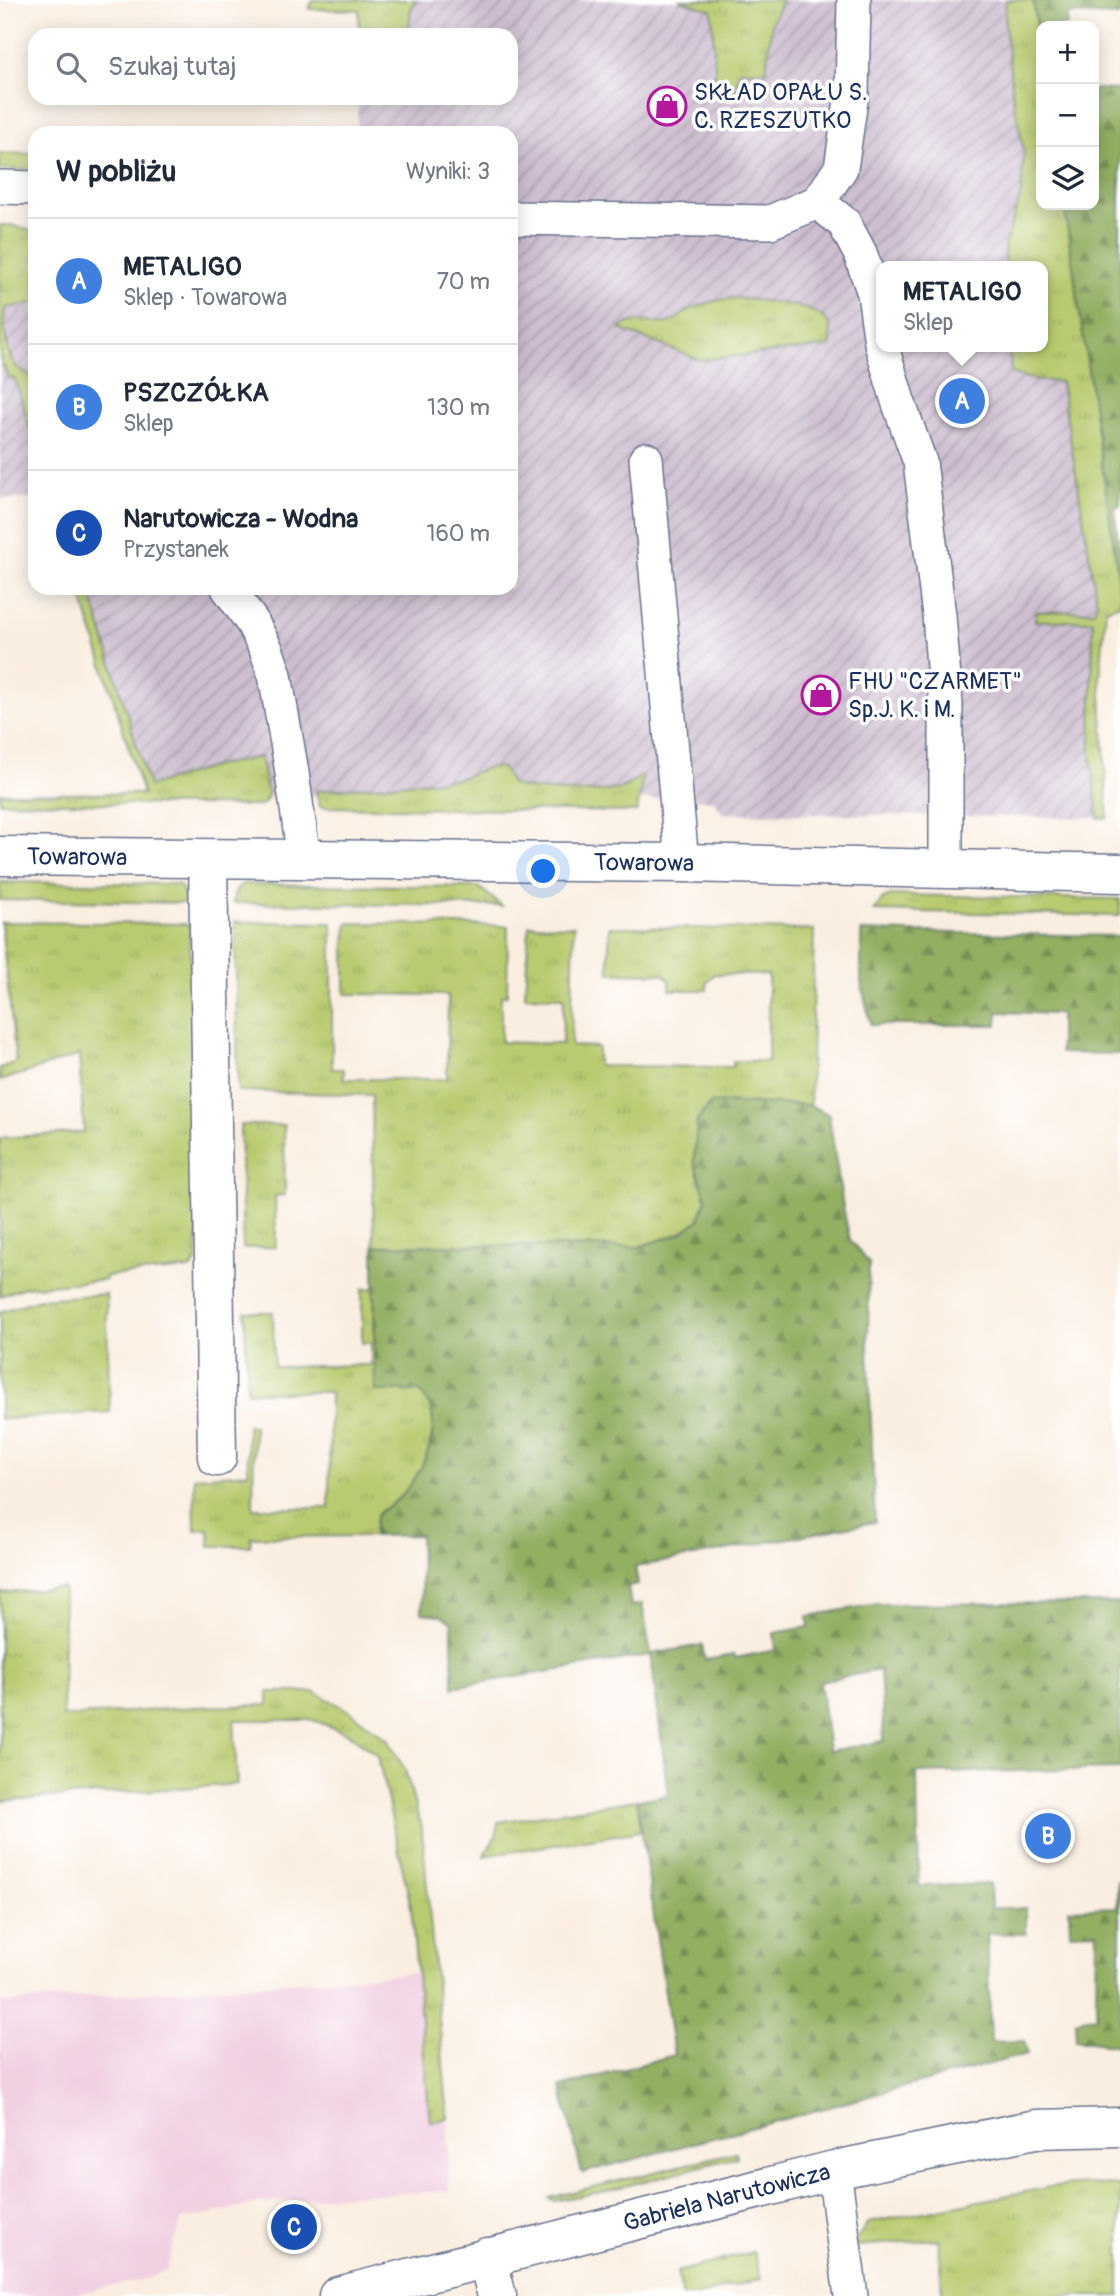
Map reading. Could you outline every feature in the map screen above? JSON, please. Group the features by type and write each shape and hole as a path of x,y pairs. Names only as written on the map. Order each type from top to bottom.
{"street":[{"name":"Towarowa","path":"0,856 682,863 1120,873"},
{"path":"208,859 217,1457"},
{"name":"Gabriela Narutowicza","path":"338,2296 834,2170 1036,2129 1120,2127"},
{"path":"487,2257 497,2296"}],"lane":[{"path":"518,218 770,222 818,202 841,168 852,94 855,0"},
{"path":"0,187 28,188"},
{"path":"818,202 844,223 860,253 876,306"},
{"path":"884,352 920,462 939,615 946,704 946,868"},
{"path":"646,458 682,863"},
{"path":"233,595 266,649 275,675 304,859"},
{"path":"834,2170 851,2296"}],"shaded area":[{"path":"313,0 1033,0 1036,21 1036,210 1065,210 1120,604 1106,609 1100,676 1108,818 722,813 714,800 143,794 81,595 518,595 518,126 357,126 358,105 518,105 518,28 359,28 359,10 309,9"},
{"path":"0,245 28,247 28,499 0,499"},
{"path":"416,1973 430,2122 448,2118 449,2191 333,2196 262,2203 181,2220 167,2269 150,2278 65,2296 0,2296 0,2003"}],"green space":[{"path":"313,0 416,0 411,8 409,28 359,28 359,10 309,9"},
{"path":"679,0 782,0 772,22 766,71 739,70 736,90 716,89 712,10"},
{"path":"1006,0 1033,0 1036,21 1036,210 1065,210 1120,588 1120,604 1106,609 1100,676 1108,818 1098,818 1091,755 1093,621 1035,621 1036,612 1094,611 1097,603 1061,382 1035,380 1011,373 1009,352 1048,352 1048,261 1005,261 1004,246 1021,194 1024,151 1013,96 1005,24"},
{"path":"1033,0 1120,0 1120,16 1068,14 1067,21 1036,21"},
{"path":"1099,89 1120,90 1120,506 1114,507 1120,557 1120,588 1065,210 1099,210"},
{"path":"0,153 28,154 28,170 0,169"},
{"path":"0,225 11,225 28,230 28,304 5,308 4,315 6,341 11,359 28,375 28,422 15,379 9,378 0,359"},
{"path":"734,298 785,304 812,311 829,324 831,346 700,360 620,329 638,321 667,323 696,307"},
{"path":"81,595 91,595 149,786 219,765 260,757 267,799 258,806 0,802 0,793 143,794"},
{"path":"490,767 503,768 511,784 564,792 619,789 643,775 637,812 320,807 316,791 457,779"},
{"path":"0,882 177,884 188,903 0,900"},
{"path":"242,884 479,887 502,906 233,903 235,892"},
{"path":"894,895 1120,899 1120,916 874,911 883,899"},
{"path":"1,922 189,924 198,1208 197,1259 192,1269 105,1276 105,1280 25,1287 0,1296 0,1138 84,1132 79,1055 0,1081 0,1068 16,1062"},
{"path":"235,922 332,923 332,1069 344,1069 344,1079 447,1079 448,995 345,994 345,941 348,923 508,926 507,995 501,996 501,1042 562,1044 564,997 525,996 529,925 574,926 571,1046 598,1047 598,1066 733,1067 733,1061 768,1061 768,975 714,974 707,982 707,990 670,990 670,981 663,974 609,973 609,927 814,930 810,1105 712,1102 697,1121 694,1162 706,1198 699,1220 679,1234 638,1247 374,1246 372,1095 238,1091"},
{"path":"861,931 1120,936 1120,1054 1060,1053 1060,1014 998,1012 997,1025 871,1025 861,983"},
{"path":"712,1102 810,1105 829,1115 850,1240 869,1263 868,1347 875,1522 635,1567 638,1584 628,1586 631,1606 642,1604 651,1654 702,1645 705,1660 734,1655 735,1658 776,1650 774,1633 809,1627 808,1616 877,1604 1120,1603 1120,1769 917,1773 919,1886 990,1884 991,1908 1026,1908 1026,1934 987,1933 991,2042 1024,2041 1027,2054 582,2173 561,2087 674,2055 637,1800 668,1795 651,1655 453,1687 452,1623 440,1615 422,1613 420,1535 374,1536 376,1519 380,1512 399,1498 420,1469 430,1445 433,1421 430,1407 419,1391 375,1391 374,1246 638,1247 679,1234 699,1220 706,1198 694,1162 697,1121","holes":["880,1670 884,1741 829,1751 820,1681"]},
{"path":"240,1125 284,1125 285,1195 275,1196 276,1247 243,1248"},
{"path":"374,1288 375,1390 419,1390 431,1409 433,1433 421,1469 399,1498 380,1512 376,1519 374,1536 251,1537 250,1546 210,1546 209,1529 195,1530 194,1477 248,1473 247,1425 254,1426 253,1508 329,1508 330,1392 247,1392 245,1312 273,1312 274,1367 371,1365 371,1343 362,1343 362,1289"},
{"path":"106,1294 110,1412 0,1419 0,1312 40,1299"},
{"path":"64,1588 63,1717 195,1707 268,1705 268,1692 315,1692 351,1712 387,1739 405,1770 422,1831 448,2118 430,2122 411,1907 378,1756 349,1734 313,1720 234,1720 237,1784 0,1801 0,1593"},
{"path":"637,1800 641,1831 484,1856 497,1834 498,1822"},
{"path":"1117,1882 1120,1882 1120,2046 1076,2040 1075,2021 1096,2016 1097,1932 1070,1933 1069,1909 1117,1907"},
{"path":"736,2152 737,2157 606,2191 554,2201 549,2198"},
{"path":"1088,2184 1120,2186 1120,2296 942,2296 939,2239 857,2246 857,2238 868,2223 1050,2187"},
{"path":"753,2252 761,2279 694,2296 683,2296 677,2272"}],"place":[{"name":"SKŁAD OPAŁU S. C. RZESZUTKO","path":"667,106"},
{"name":"METALIGO","path":"962,401"},
{"name":"FHU \"CZARMET\" Sp.J. K. i M.","path":"821,695"},
{"name":"PSZCZÓŁKA","path":"1048,1836"},
{"name":"Narutowicza - Wodna","path":"294,2227"}]}
